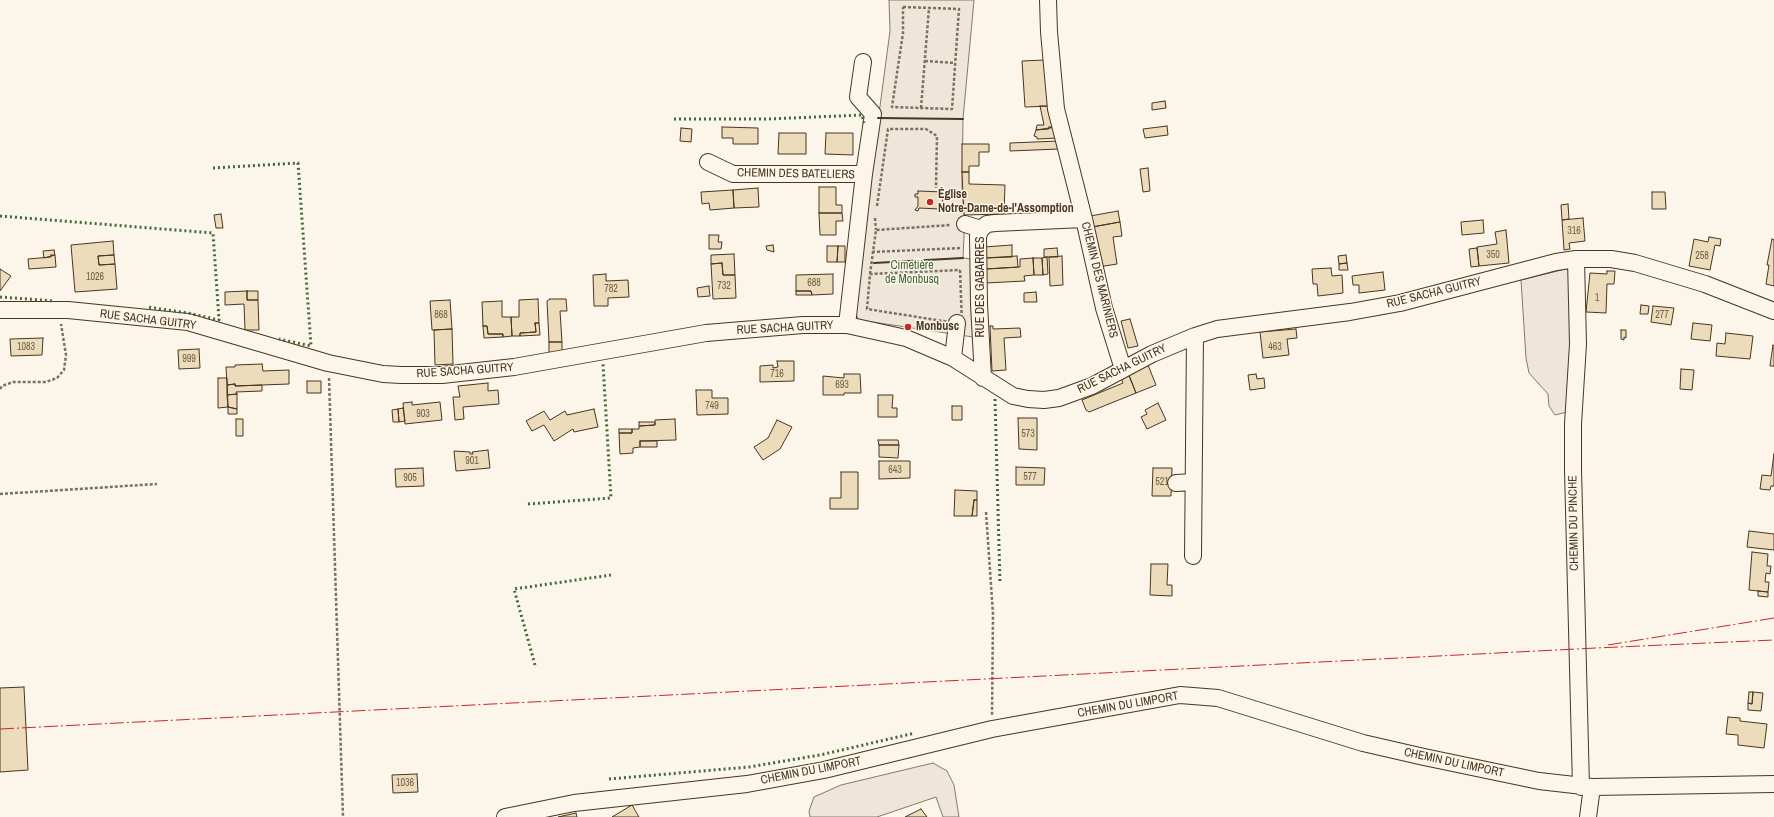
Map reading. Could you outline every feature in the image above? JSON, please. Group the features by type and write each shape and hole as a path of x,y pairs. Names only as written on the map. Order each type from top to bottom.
{"street":[{"name":"CHEMIN DES MARINIERS","path":"1048,0 1050,49 1056,109 1084,219 1104,308 1123,369"},
{"name":"CHEMIN DES BATELIERS","path":"847,325 864,174 873,114 858,97 863,62"},
{"name":"CHEMIN DES BATELIERS","path":"708,162 733,174 864,174"},
{"name":"RUE DES GABARRES","path":"983,378 979,304 978,236 981,229 987,224 995,223 1084,219"},
{"path":"965,224 981,229"},
{"name":"RUE SACHA GUITRY","path":"0,310 60,310 188,322 328,363 383,374 442,374 514,368 706,333 803,325 847,325 906,338 953,358 1013,396 1028,400 1059,398 1092,386 1123,369 1194,336 1217,329 1350,312 1400,303 1556,262 1576,259 1611,259 1635,263 1705,284 1774,311"},
{"name":"CHEMIN DU PINCHE","path":"1576,259 1578,344 1573,424 1573,470 1588,817"},
{"path":"953,358 957,323"},
{"path":"1192,556 1194,336"},
{"path":"1176,483 1193,482"},
{"name":"CHEMIN DU LIMPORT","path":"505,817 574,803 677,793 793,776 824,770 992,729 1180,695 1218,698 1363,743 1532,779 1586,787 1774,784"}],"path":[{"path":"902,7 929,8 959,9 952,109 892,107 903,33 902,7"},
{"path":"921,108 929,8"},
{"path":"925,61 955,62"},
{"path":"870,274 960,270 962,324 867,309 870,274 872,252 876,230 875,218 888,128 926,129 937,136 936,188"},
{"path":"876,230 965,224"},
{"path":"872,252 961,248"},
{"path":"0,389 2,386 13,382 46,382 57,378 64,370 66,355 60,310"},
{"path":"328,363 343,817"},
{"path":"0,494 157,484"},
{"path":"986,512 992,614 992,729"}],"green space":[{"name":"Cimetière de Monbusq","path":"889,0 974,0 963,119 962,186 965,214 963,258 972,259 973,337 859,320 853,309 890,31"},
{"path":"1570,268 1574,344 1567,412 1555,415 1549,406 1548,394 1529,373 1526,358 1521,280"},
{"path":"933,763 947,771 954,785 959,817 943,817 936,797 877,817 810,817 809,811 814,797 841,785"}],"building":[{"path":"1045,60 1050,106 1025,107 1022,61"},
{"path":"1165,101 1166,108 1152,110 1152,103"},
{"path":"1040,106 1050,106 1056,127 1036,130 1037,125 1044,125"},
{"path":"1167,126 1168,135 1145,138 1143,129"},
{"path":"722,127 758,128 758,144 733,144 733,138 722,138"},
{"path":"1049,127 1056,127 1059,138 1037,139 1037,137 1034,136 1036,130 1049,129"},
{"path":"681,128 692,129 691,142 680,141"},
{"path":"779,133 806,133 806,154 778,154"},
{"path":"826,133 853,133 853,155 825,154"},
{"path":"1059,141 1059,149 1010,151 1010,143"},
{"path":"962,144 989,144 989,152 979,152 979,166 969,166 969,172 962,172"},
{"path":"1148,168 1150,191 1143,192 1140,169"},
{"path":"962,172 969,172 969,184 1005,185 1004,214 964,215"},
{"path":"819,187 836,187 836,205 842,205 842,213 819,213"},
{"path":"758,188 759,207 734,208 733,190"},
{"path":"733,190 734,208 710,210 709,203 702,204 701,192"},
{"name":"Église Notre-Dame-de-l'Assomption","path":"918,191 943,192 943,195 947,196 947,198 943,198 942,207 945,211 943,213 940,209 919,208 918,211 915,210 918,206 918,197 915,197 915,194 918,194"},
{"path":"1652,192 1665,192 1666,209 1652,209"},
{"path":"1568,204 1569,219 1562,220 1561,205"},
{"path":"1118,211 1120,222 1092,227 1090,216"},
{"path":"819,213 842,213 843,221 836,221 836,235 820,235"},
{"path":"221,214 223,228 216,228 214,215"},
{"path":"1583,218 1585,241 1569,243 1570,249 1564,250 1562,220"},
{"path":"1483,220 1484,233 1462,235 1461,222"},
{"path":"1120,222 1122,236 1113,237 1117,264 1098,267 1092,227"},
{"path":"1506,230 1509,263 1479,266 1477,247 1497,244 1495,232"},
{"path":"709,235 719,235 718,242 722,242 721,249 709,249"},
{"path":"1709,237 1721,239 1720,246 1715,245 1710,270 1689,266 1694,239 1708,242"},
{"path":"1772,239 1774,240 1774,286 1766,284 1769,265 1767,265"},
{"path":"113,241 114,255 98,256 99,265 115,264 117,289 75,292 71,245"},
{"path":"773,245 774,252 767,250 766,246"},
{"path":"1012,245 1012,257 985,258 984,247"},
{"path":"827,246 838,246 837,262 827,262"},
{"path":"838,246 845,246 845,262 837,262"},
{"path":"1057,248 1058,257 1044,257 1044,249"},
{"path":"1477,248 1479,266 1471,267 1469,249"},
{"path":"54,250 55,255 44,258 43,251"},
{"path":"734,254 735,275 723,275 722,263 711,264 711,255"},
{"path":"51,255 55,255 56,267 29,269 28,259 51,257"},
{"path":"114,255 115,264 99,265 98,256"},
{"path":"1346,255 1347,263 1339,264 1338,256"},
{"path":"1017,256 1018,267 986,269 985,258"},
{"path":"1062,256 1063,285 1050,286 1049,257"},
{"path":"1047,257 1048,274 1043,275 1042,258"},
{"path":"1033,258 1034,275 1024,276 1025,281 986,283 986,269 1020,267 1020,259"},
{"path":"1033,258 1042,258 1043,275 1034,275"},
{"path":"722,263 723,275 735,275 736,298 713,299 711,264"},
{"path":"1347,263 1348,270 1339,270 1339,264"},
{"path":"1331,268 1332,276 1342,275 1343,293 1318,296 1317,284 1313,284 1312,269"},
{"path":"0,269 11,276 0,291"},
{"path":"1607,271 1615,271 1614,284 1607,284 1606,313 1586,312 1590,273 1607,274"},
{"path":"1383,272 1385,290 1359,293 1359,285 1353,285 1352,276"},
{"path":"606,274 606,281 628,280 629,297 608,298 608,306 594,306 593,275"},
{"path":"833,274 833,294 812,295 811,291 796,291 796,275"},
{"path":"709,286 710,296 698,297 697,288"},
{"path":"247,291 247,300 258,300 259,330 245,330 244,304 225,305 225,292"},
{"path":"247,291 258,291 258,300 247,300"},
{"path":"796,291 811,291 812,295 796,295"},
{"path":"1036,292 1037,302 1024,302 1024,293"},
{"path":"538,299 539,323 535,323 536,332 520,333 520,336 512,336 511,317 519,317 519,300"},
{"path":"550,299 566,299 567,311 560,311 562,342 549,342 547,301"},
{"path":"450,300 452,329 432,330 430,301"},
{"path":"502,301 502,317 511,317 512,336 503,337 503,334 488,334 487,326 483,326 482,302"},
{"path":"1641,305 1649,306 1648,314 1640,314"},
{"path":"1653,306 1674,308 1671,325 1651,322"},
{"path":"1130,319 1138,346 1128,348 1121,321"},
{"path":"535,323 539,323 540,335 520,336 520,333 536,332"},
{"path":"1693,323 1712,325 1710,341 1691,339"},
{"path":"483,326 487,326 488,334 503,334 503,337 484,338"},
{"path":"990,326 993,326 993,329 1020,328 1021,337 1004,338 1006,370 992,371"},
{"path":"452,329 453,364 435,365 434,330"},
{"path":"1296,329 1297,338 1287,339 1289,355 1263,358 1260,332"},
{"path":"1621,330 1626,330 1626,338 1624,337 1624,340 1621,339"},
{"path":"1726,333 1753,336 1750,359 1716,356 1717,343 1725,344"},
{"path":"43,338 42,355 11,356 10,339"},
{"path":"549,342 562,342 562,352 549,353"},
{"path":"1773,345 1774,366 1770,366"},
{"path":"199,349 200,368 179,369 178,350"},
{"path":"777,361 794,361 794,381 760,382 760,366 773,365 773,368 778,367"},
{"path":"262,364 263,371 289,370 289,384 227,385 226,367 235,367 235,365"},
{"path":"1148,365 1156,385 1136,393 1128,373"},
{"path":"1681,369 1694,370 1692,390 1680,389"},
{"path":"1128,373 1136,393 1089,412 1086,410 1082,400 1123,383 1120,376"},
{"path":"844,374 860,374 861,393 823,395 823,376 844,378"},
{"path":"1256,374 1257,379 1264,378 1265,388 1250,390 1248,375"},
{"path":"218,378 227,378 228,407 218,408"},
{"path":"307,381 321,381 321,393 307,393"},
{"path":"488,383 488,391 498,390 499,404 463,407 464,419 455,420 453,397 460,397 458,386"},
{"path":"235,384 235,386 262,385 262,391 236,392 237,394 227,395 227,385"},
{"path":"696,390 712,390 712,398 728,398 728,414 697,415"},
{"path":"237,394 237,409 228,407 227,395"},
{"path":"878,395 893,395 892,408 897,408 897,417 878,417"},
{"path":"412,402 412,405 440,402 442,420 405,424 403,403"},
{"path":"1158,403 1166,420 1147,429 1141,417 1147,414 1145,410"},
{"path":"952,406 962,406 962,420 952,420"},
{"path":"228,407 237,409 237,414 228,414"},
{"path":"403,408 405,421 399,422 398,409"},
{"path":"398,409 399,422 393,422 392,410"},
{"path":"594,409 598,427 574,432 573,429 554,441 544,425 532,431 526,421 544,411 550,420 565,411 567,415"},
{"path":"1018,418 1037,418 1037,450 1019,449"},
{"path":"236,419 243,419 243,436 236,436"},
{"path":"675,419 676,440 640,441 640,447 633,448 633,453 620,454 619,433 632,433 632,429 639,429 639,426 655,425 655,420"},
{"path":"777,420 792,427 780,449 763,460 754,447 768,438"},
{"path":"639,422 655,422 655,425 639,426"},
{"path":"619,429 632,429 632,433 619,433"},
{"path":"878,440 898,440 899,445 879,445"},
{"path":"640,441 657,441 657,447 640,447"},
{"path":"879,445 899,445 898,458 879,457"},
{"path":"488,450 490,468 456,471 454,451 470,452 470,454 473,454 472,452"},
{"path":"1774,454 1774,486 1771,486 1770,490 1760,489 1762,475 1771,476"},
{"path":"879,461 910,461 910,478 879,479"},
{"path":"1016,467 1045,468 1044,485 1016,485"},
{"path":"423,468 424,486 396,487 395,469"},
{"path":"1153,468 1172,468 1171,496 1152,496"},
{"path":"841,472 858,472 858,509 830,509 830,498 841,498"},
{"path":"955,490 977,491 977,500 974,500 972,516 954,516"},
{"path":"974,500 977,500 977,516 972,516"},
{"path":"1749,531 1774,534 1774,550 1747,547"},
{"path":"1752,552 1768,554 1767,566 1771,566 1770,574 1766,573 1765,582 1769,582 1768,592 1749,590"},
{"path":"1151,564 1168,564 1167,585 1172,585 1172,596 1150,595"},
{"path":"1758,591 1768,592 1768,597 1758,596"},
{"path":"24,687 28,770 0,772 0,688"},
{"path":"1749,692 1753,692 1752,704 1748,703"},
{"path":"1753,692 1763,693 1761,711 1748,710 1748,703 1752,704"},
{"path":"1728,717 1740,718 1740,721 1767,724 1764,748 1738,745 1738,735 1726,734"},
{"path":"417,774 418,792 393,793 392,775"},
{"path":"632,805 639,817 612,817"},
{"path":"921,809 927,817 905,817"},
{"path":"576,813 577,817 558,817"}],"hedge":[{"path":"674,119 768,119 862,115 864,123"},
{"path":"213,168 298,163 311,346 279,339"},
{"path":"0,216 213,233 219,320 188,313 147,307"},
{"path":"0,297 54,301"},
{"path":"528,504 611,498 603,364"},
{"path":"995,399 1000,583"},
{"path":"535,665 514,589 611,575"},
{"path":"609,779 749,767 820,755 915,733"}],"wall":[{"path":"878,118 963,119"},
{"path":"874,263 963,258"}],"power":[{"path":"1608,645 1774,618"},
{"path":"0,729 1774,640"}],"place":[{"name":"Église Notre-Dame-de-l'Assomption","path":"930,202"},
{"name":"Monbusc","path":"908,327"}]}
